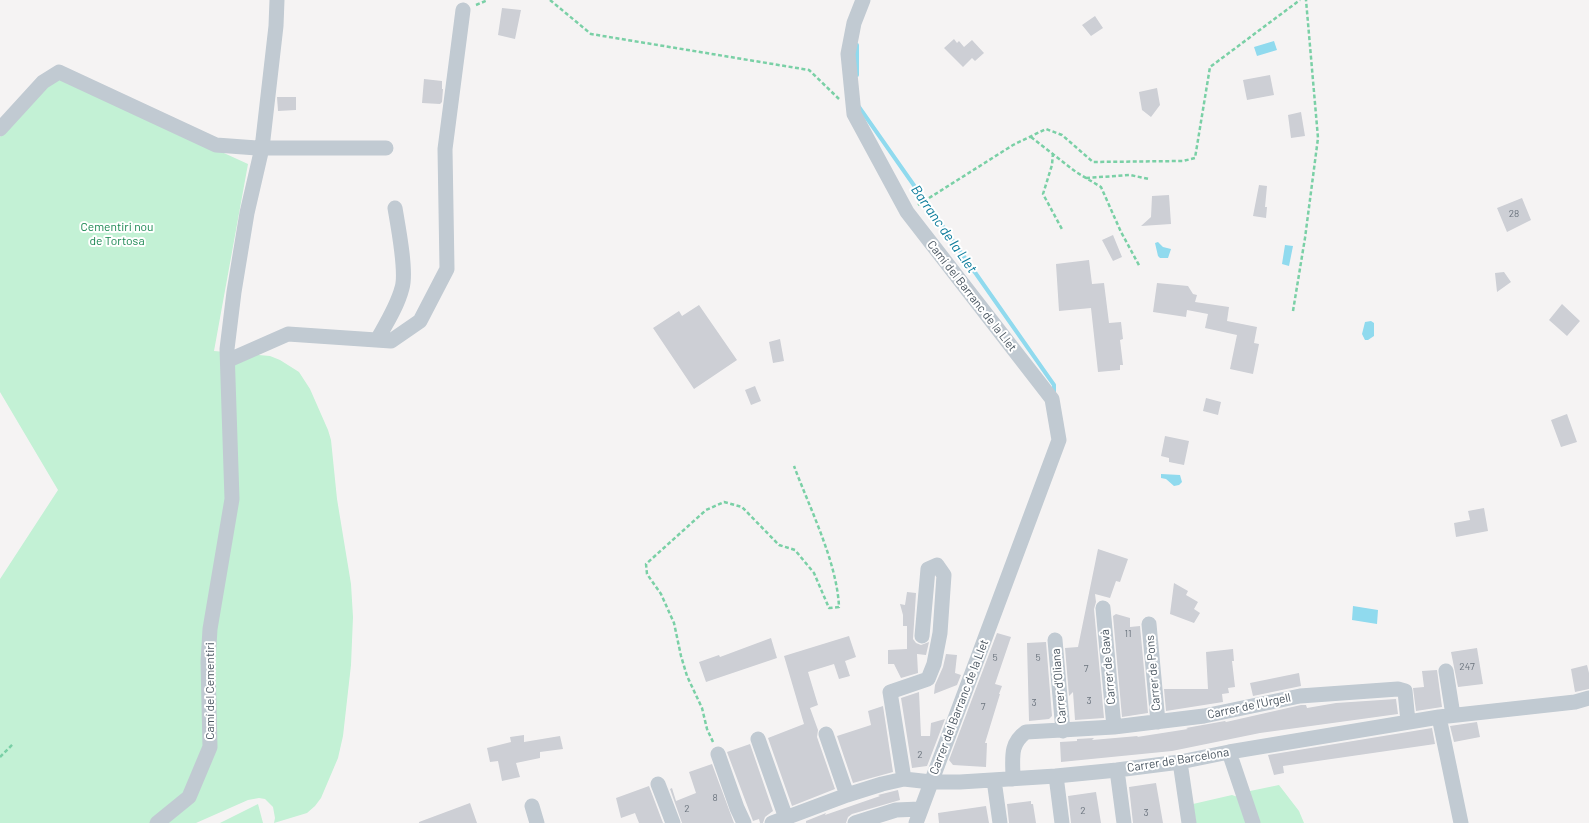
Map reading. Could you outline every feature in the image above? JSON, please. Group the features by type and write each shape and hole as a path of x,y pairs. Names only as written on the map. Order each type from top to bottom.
{"street":[{"name":"Camí del Cementiri","path":"157,823 189,797 210,747 208,662 210,629 232,499 227,349 247,213 262,148 276,26 277,0"},
{"name":"Camí del Barranc de la Llet","path":"863,0 854,23 848,54 854,114 907,212 1052,399 1059,440 1003,592"},
{"path":"228,360 288,334 391,341 420,321 447,269 445,148 463,10"},
{"path":"0,129 43,82 59,72 216,145 262,148 386,148"},
{"path":"377,340 396,304 403,286 401,250 395,208"},
{"path":"904,780 890,692 928,679 934,664 940,632 944,575 936,564 928,568 922,636"},
{"name":"Carrer del Barranc de la Llet","path":"918,816 1003,592"},
{"name":"Carrer de Gavà","path":"1103,608 1114,727"},
{"name":"Carrer de Pons","path":"1149,624 1158,722"},
{"name":"Carrer d'Oliana","path":"1055,640 1063,731"},
{"path":"1446,671 1446,716 1461,823"},
{"name":"Carrer de l'Urgell","path":"1013,779 1013,748 1018,738 1026,732 1114,727 1204,716 1300,696 1398,690 1404,691 1408,722"},
{"name":"Carrer de Barcelona","path":"779,820 847,795 882,784 904,780 931,782 994,780 1117,770 1180,762 1229,752 1446,716 1575,702 1589,698"},
{"path":"826,734 847,795"},
{"path":"758,740 779,820"},
{"path":"1229,752 1253,823"},
{"path":"718,754 744,823"},
{"path":"1180,762 1189,823"},
{"path":"1117,770 1124,823"},
{"path":"1056,776 1062,823"},
{"path":"994,780 1000,823"},
{"path":"658,784 672,823"},
{"path":"532,806 537,823"},
{"path":"855,823 896,810 918,816"}],"path":[{"path":"550,0 591,34 809,70 854,114"},
{"path":"907,212 1013,145 1046,129 1062,135 1093,162 1182,161 1195,158 1210,67 1300,0"},
{"path":"1293,311 1318,138 1306,0"},
{"path":"1031,137 1085,178 1101,187 1121,232 1140,267"},
{"path":"1053,153 1052,165 1043,194 1063,231"},
{"path":"1085,178 1130,175 1149,179"},
{"path":"718,754 707,729 702,708 687,676 674,623 661,594 647,574 646,564 706,510 724,502 742,507 779,545 795,550 814,574 830,608 839,608 838,590 832,568 794,466"},
{"path":"0,758 12,744"}],"green space":[{"name":"Cementiri nou de Tortosa","path":"57,77 248,164 214,351 270,356 299,372 310,389 331,440 337,499 351,584 353,617 351,665 343,736 338,758 321,798 307,813 274,823 273,807 265,799 259,798 248,800 196,823 0,823 0,579 58,490 0,392 0,137"},
{"path":"1279,785 1299,811 1304,823 1256,823 1247,795 1250,791"},
{"path":"1232,795 1238,797 1248,823 1196,823 1193,804"},
{"path":"258,804 263,823 220,823"}],"water":[{"path":"1274,41 1277,50 1257,56 1254,47"},
{"path":"1158,242 1163,247 1171,249 1168,258 1160,258 1158,256 1155,243"},
{"path":"1285,245 1293,246 1289,266 1282,264"},
{"path":"1371,321 1374,323 1374,336 1365,340 1362,334 1365,322"},
{"path":"1161,474 1180,475 1182,482 1174,486 1166,479 1161,478"},
{"path":"1353,606 1378,610 1377,624 1352,620"}],"building":[{"path":"502,8 521,10 515,39 498,35"},
{"path":"1095,16 1103,28 1091,36 1082,25"},
{"path":"954,39 957,43 959,41 964,47 972,40 984,53 975,61 972,58 963,67 944,48"},
{"path":"1270,75 1274,95 1247,100 1243,80"},
{"path":"424,79 442,81 442,102 440,104 422,103"},
{"path":"1157,88 1160,105 1151,117 1142,110 1139,92"},
{"path":"277,97 296,97 296,110 278,111"},
{"path":"1301,112 1305,136 1291,138 1288,115"},
{"path":"1259,185 1267,186 1266,218 1253,216"},
{"path":"1169,195 1171,224 1141,226 1151,217 1152,196"},
{"path":"1522,198 1531,220 1507,232 1497,208"},
{"path":"1113,235 1122,257 1113,261 1102,240"},
{"path":"1089,260 1092,284 1104,283 1109,323 1121,322 1123,339 1120,340 1123,365 1120,365 1120,370 1098,372 1091,308 1059,311 1056,264"},
{"path":"1504,272 1511,282 1497,292 1495,273"},
{"path":"1157,283 1188,286 1193,294 1197,295 1195,302 1229,307 1227,321 1257,327 1254,343 1259,344 1253,374 1230,369 1237,335 1205,328 1208,314 1187,310 1186,317 1153,312"},
{"path":"1562,304 1580,321 1567,336 1549,320"},
{"path":"699,305 737,360 694,389 653,328 679,311 682,316"},
{"path":"780,339 784,361 773,363 769,342"},
{"path":"755,386 761,401 751,405 745,390"},
{"path":"1206,398 1221,402 1218,415 1203,411"},
{"path":"1567,414 1577,442 1561,447 1551,420"},
{"path":"1165,436 1189,441 1184,465 1169,462 1169,458 1161,456"},
{"path":"1484,508 1488,531 1456,537 1454,523 1470,520 1468,511"},
{"path":"1098,549 1128,559 1120,582 1116,581 1110,598 1095,594 1096,602 1094,609 1104,718 1075,720 1073,692 1069,696 1065,648 1078,647"},
{"path":"1174,583 1188,591 1186,595 1198,602 1194,609 1200,613 1194,623 1170,614"},
{"path":"907,592 916,593 913,639 921,645 929,642 926,655 917,654 918,673 901,678 894,664 888,664 888,650 907,649 907,626 903,626 900,604 905,605"},
{"path":"1116,614 1130,618 1130,627 1140,626 1148,713 1122,717 1113,616"},
{"path":"997,633 1011,637 995,684 1002,686 985,743 987,743 986,767 953,765 949,760"},
{"path":"849,636 856,657 845,661 850,676 839,679 834,664 808,672 818,705 810,708 818,730 817,737 835,789 792,806 768,738 804,724 784,656"},
{"path":"771,638 777,658 706,682 699,662 719,655 720,657"},
{"path":"1046,642 1052,716 1049,719 1029,721 1027,643"},
{"path":"1477,648 1483,684 1458,687 1451,652"},
{"path":"1233,649 1234,661 1232,661 1235,687 1228,688 1229,693 1222,694 1223,702 1166,711 1164,689 1208,689 1206,652"},
{"path":"946,654 957,655 955,673 961,675 957,685 934,694 935,685 943,667"},
{"path":"1587,665 1589,689 1575,692 1571,669"},
{"path":"1437,670 1442,707 1416,711 1413,688 1424,687 1422,671"},
{"path":"1299,673 1301,686 1253,696 1250,683"},
{"path":"919,692 921,736 930,736 931,723 945,719 927,766 912,768 901,698"},
{"path":"1396,699 1398,714 1260,733 1172,751 1061,762 1060,742 1077,741 1077,739 1137,737 1226,722 1301,705 1306,705 1307,708 1336,703"},
{"path":"883,706 893,772 853,783 837,736 871,725 868,711"},
{"path":"1477,722 1480,737 1454,742 1450,726"},
{"path":"1432,728 1435,744 1283,766 1284,773 1274,775 1268,755"},
{"path":"524,735 524,742 560,736 563,749 540,752 540,758 516,763 520,777 502,781 498,761 490,762 487,748 511,742 510,737"},
{"path":"750,744 773,811 765,817 763,823 760,823 759,819 753,821 727,752"},
{"path":"712,764 734,823 682,823 670,789 672,788 676,801 696,793 689,772"},
{"path":"1156,783 1163,823 1133,823 1129,787"},
{"path":"649,786 663,823 639,823 635,813 621,818 616,798"},
{"path":"898,790 900,800 852,814 848,817 846,823 806,823 806,821 826,813 825,815 880,796 878,795"},
{"path":"1096,792 1101,823 1071,823 1068,796"},
{"path":"1031,801 1036,823 1009,823 1007,804"},
{"path":"470,803 477,823 419,823 419,822"},
{"path":"986,806 989,823 939,823 938,813"}],"waterway":[{"name":"Barranc de la Llet","path":"857,45 857,75"},
{"name":"Barranc de la Llet","path":"859,107 1054,385 1054,393"}]}
